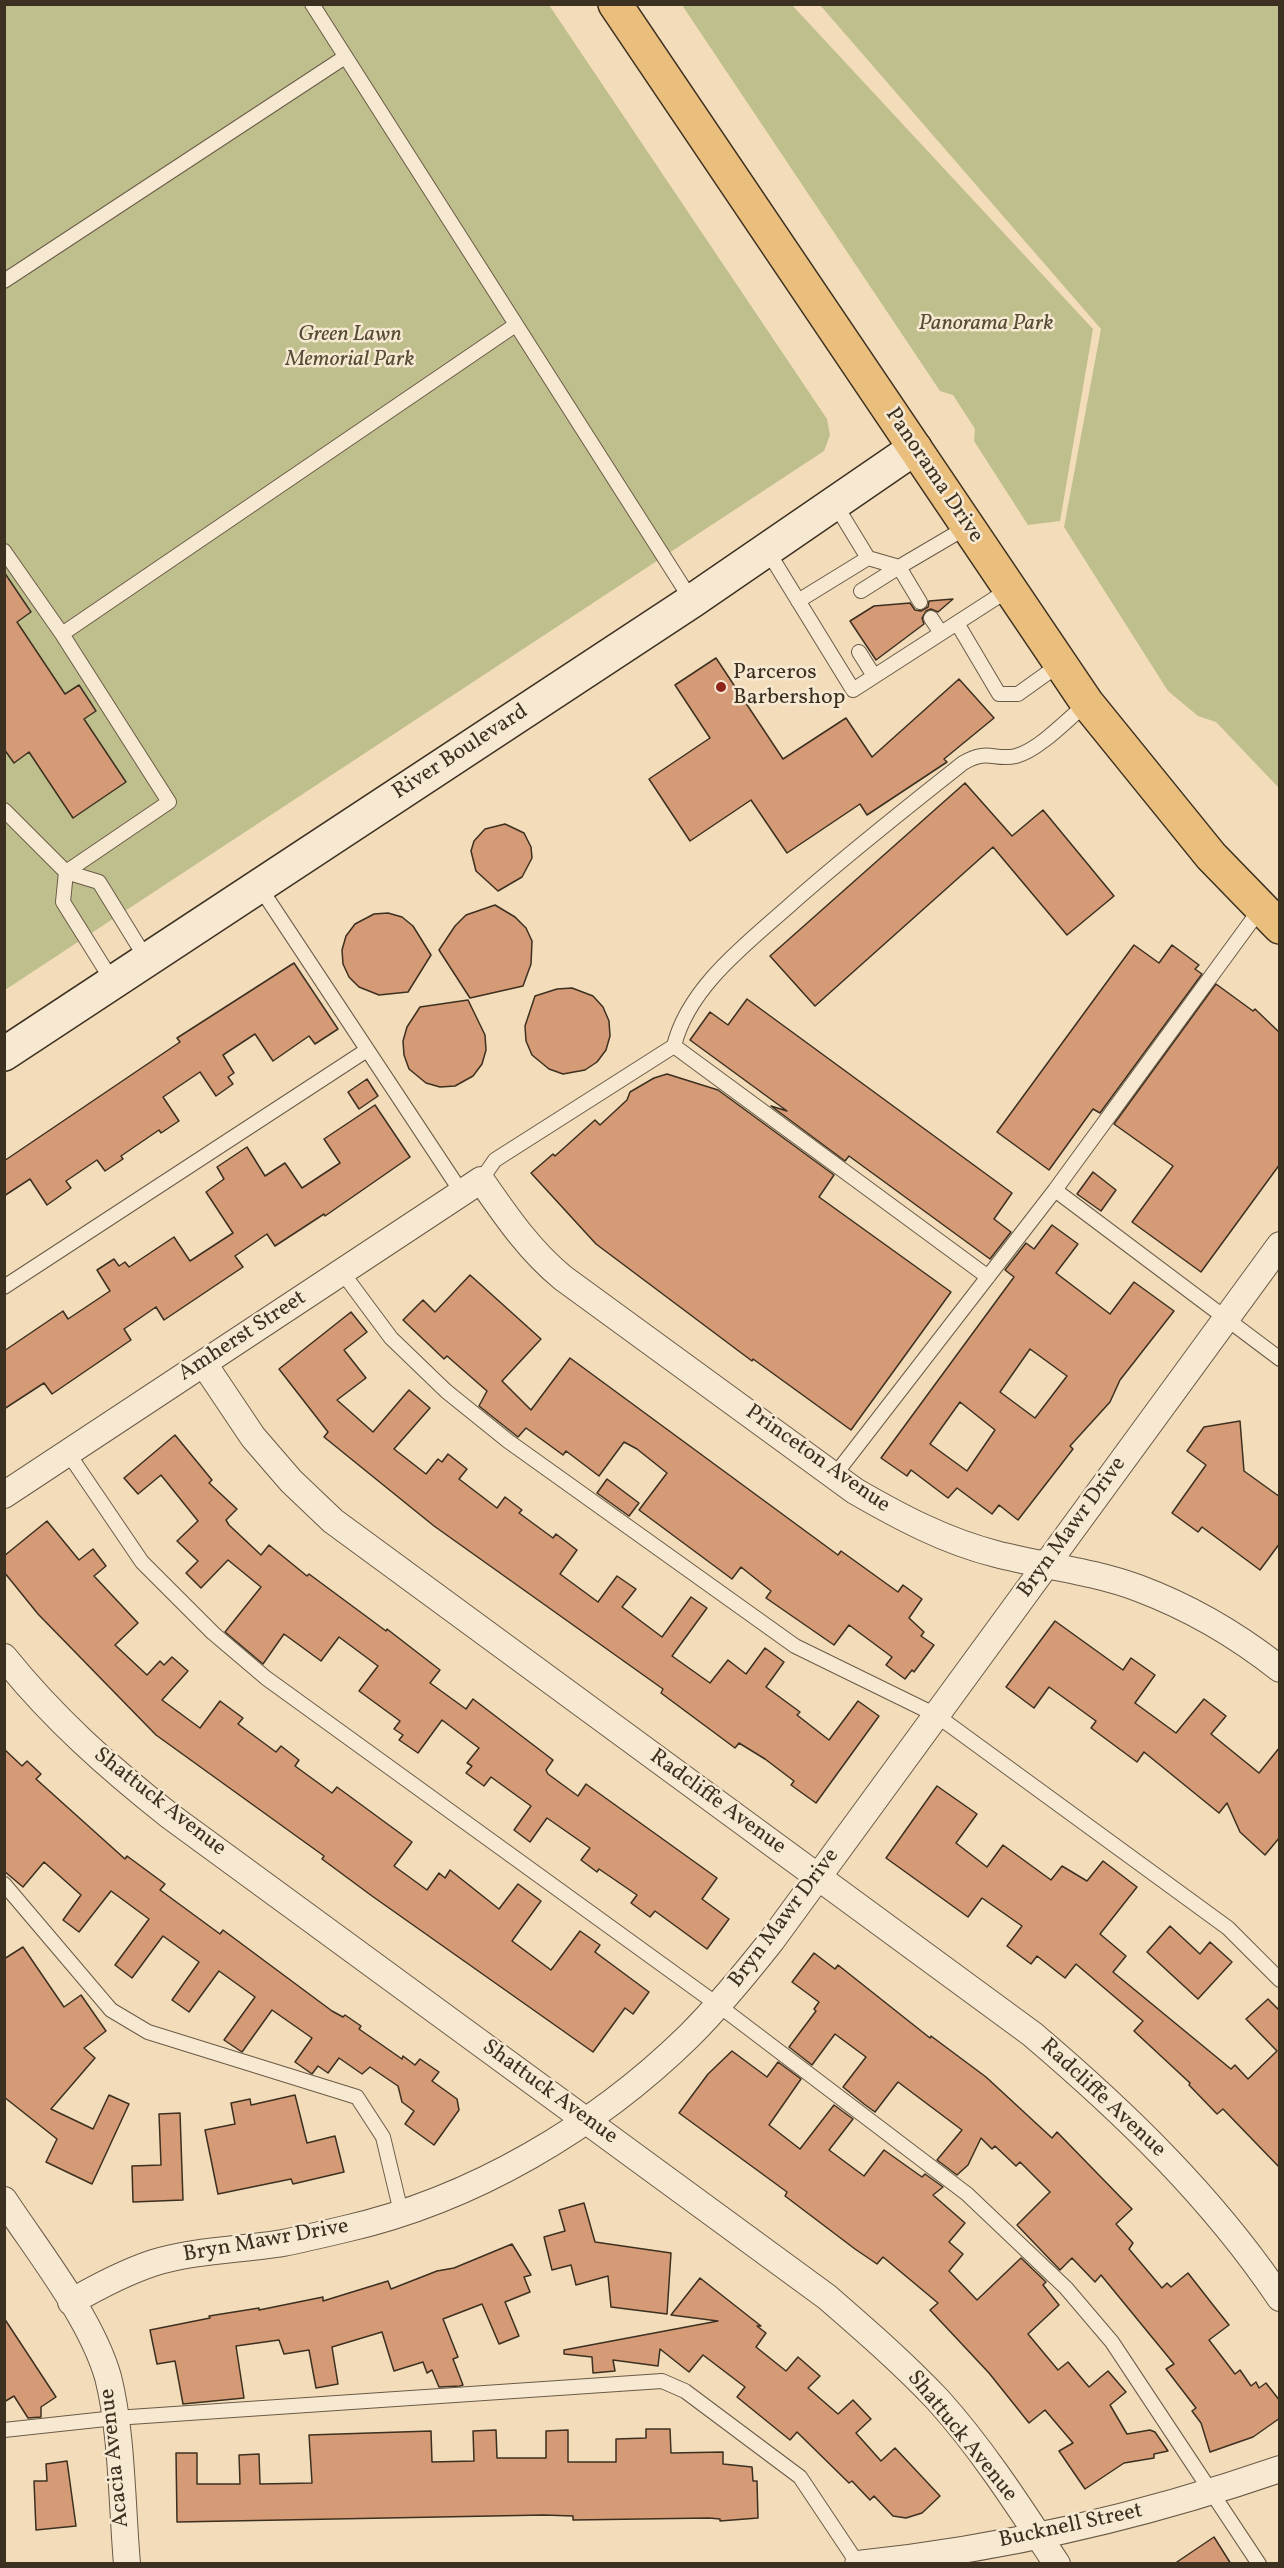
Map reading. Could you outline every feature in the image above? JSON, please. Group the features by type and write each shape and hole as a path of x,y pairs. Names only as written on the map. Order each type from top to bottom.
{"main road":[{"name":"Panorama Drive","path":"615,4 915,448 1008,590 1087,703 1211,856 1270,917"},
{"name":"River Boulevard","path":"4,1054 692,601 915,448"}],"street":[{"name":"Amherst Street","path":"4,1495 472,1187"},
{"name":"Princeton Avenue","path":"472,1187 541,1260 834,1476 899,1516 938,1534 995,1554 1047,1564 1127,1585 1185,1608 1229,1633 1280,1669"},
{"name":"Bryn Mawr Drive","path":"71,2302 113,2278 154,2263 196,2254 283,2243 348,2229 401,2212 474,2184 533,2153 586,2120 648,2073 718,2005 772,1940 1280,1245"},
{"name":"Radcliffe Avenue","path":"204,1364 253,1437 291,1481 333,1521 1032,2034 1097,2089 1158,2148 1214,2211 1280,2298"},
{"name":"Shattuck Avenue","path":"4,1657 71,1732 126,1781 827,2296 885,2346 945,2410 987,2461 1057,2564"},
{"name":"Acacia Avenue","path":"4,2200 93,2337 108,2377 115,2418 127,2564"},
{"name":"Bucknell Street","path":"858,2564 1038,2536 1137,2513 1212,2492 1280,2469"}],"lane":[{"path":"312,4 514,326 692,601"},
{"path":"4,281 345,57"},
{"path":"62,634 514,326"},
{"path":"834,504 868,558 899,567 920,602"},
{"path":"861,591 967,527"},
{"path":"766,550 853,690 1008,590"},
{"path":"4,551 62,634 169,802 66,872"},
{"path":"798,601 823,593 868,558"},
{"path":"931,618 941,633"},
{"path":"957,623 999,694 1018,694 1060,664"},
{"path":"859,652 874,676"},
{"path":"259,886 367,1050 472,1187 495,1160 674,1046 679,1026 710,983 740,950 828,871 963,763 975,756 988,754 1009,758 1026,752 1087,703"},
{"path":"4,810 66,872 99,882 147,960"},
{"path":"66,872 63,902 113,982"},
{"path":"834,1476 1270,917"},
{"path":"674,1046 988,1277"},
{"path":"4,1287 367,1050"},
{"path":"1055,1190 1280,1359"},
{"path":"342,1272 391,1338 446,1391 508,1441 795,1646 936,1715 1228,1928 1280,1980"},
{"path":"68,1453 142,1562 213,1632 257,1670 718,2005 967,2194 1066,2288 1112,2342 1259,2564"},
{"path":"4,1884 111,2010 148,2032 357,2097 383,2137 401,2212"},
{"path":"4,2430 115,2418 662,2381 685,2391 800,2477 858,2564"}],"green space":[{"name":"Green Lawn Memorial Park","path":"5,5 549,5 827,419 830,435 824,451 5,990"},
{"name":"Panorama Park","path":"682,5 792,5 1093,329 1060,521 1028,525 974,441 975,429 953,395 940,391"},
{"path":"820,5 1279,5 1279,788 1216,722 1198,716 1168,691 1064,527 1101,329"}],"building":[{"path":"4,572 31,612 17,622 65,694 79,685 96,711 84,719 126,782 73,818 29,752 14,763 4,749"},
{"path":"953,599 938,612 931,609 926,611 922,618 924,624 876,660 850,621 874,606 910,603 915,610 921,611 928,607 929,601"},
{"path":"716,658 783,759 846,718 872,757 959,679 994,718 944,759 947,762 867,815 860,804 787,853 751,800 690,841 649,779 710,738 675,685"},
{"path":"965,783 1012,836 1043,810 1114,896 1067,935 993,847 815,1006 770,956"},
{"path":"505,824 524,833 531,847 532,858 522,877 498,891 476,871 471,851 474,841 485,829"},
{"path":"495,905 515,917 526,928 532,941 531,964 523,986 470,998 439,950 455,926 466,915"},
{"path":"388,913 402,917 413,926 431,955 408,992 379,995 359,987 349,977 343,964 342,950 346,936 355,924 374,914"},
{"path":"1134,945 1159,963 1172,945 1199,965 1195,969 1202,974 1100,1113 1093,1109 1049,1170 997,1132"},
{"path":"294,963 338,1029 315,1044 309,1036 273,1061 255,1034 223,1055 234,1073 228,1077 233,1084 216,1096 200,1072 163,1097 179,1121 161,1133 159,1130 121,1156 123,1159 105,1171 97,1160 66,1181 71,1188 47,1205 30,1179 4,1196 4,1161 180,1042 177,1038"},
{"path":"1216,984 1253,1011 1255,1009 1280,1033 1280,1164 1201,1272 1132,1222 1173,1166 1114,1124"},
{"path":"572,988 593,996 603,1007 609,1021 610,1036 606,1050 597,1062 585,1070 563,1074 549,1069 532,1055 526,1041 525,1026 535,996 557,989"},
{"path":"747,999 1012,1193 994,1219 1011,1232 990,1259 849,1156 845,1161 771,1106 787,1111 690,1040 710,1012 728,1025"},
{"path":"468,1000 485,1035 486,1050 482,1064 473,1076 455,1086 440,1087 426,1083 409,1069 404,1055 403,1041 407,1027 420,1007"},
{"path":"667,1074 718,1090 834,1175 819,1197 951,1292 851,1430 753,1359 752,1361 596,1244 531,1173 553,1154 555,1156 595,1120 600,1125 627,1100 630,1092 654,1078"},
{"path":"367,1079 378,1096 359,1109 348,1092"},
{"path":"375,1105 410,1157 325,1216 324,1214 275,1246 267,1234 235,1256 243,1267 164,1320 156,1307 124,1329 131,1340 52,1394 44,1383 4,1409 4,1351 63,1311 68,1319 110,1291 97,1270 114,1259 119,1266 125,1262 129,1267 174,1237 190,1261 233,1233 206,1192 224,1179 217,1167 247,1147 265,1176 285,1163 302,1188 340,1163 324,1139"},
{"path":"1093,1172 1116,1190 1101,1211 1077,1194"},
{"path":"1052,1225 1078,1244 1056,1273 1110,1314 1134,1282 1174,1311 1120,1380 1110,1402 1070,1446 1073,1449 1018,1520 999,1505 992,1514 957,1488 948,1498 911,1470 907,1476 881,1458 1014,1277 1005,1270 1026,1243 1034,1249","holes":["1030,1349 1067,1376 1035,1418 1000,1392","960,1402 995,1430 967,1471 930,1444"]},
{"path":"470,1275 541,1339 502,1381 531,1410 570,1358 838,1555 841,1551 898,1592 903,1585 922,1599 909,1618 924,1632 921,1636 934,1645 914,1672 912,1670 905,1679 886,1665 892,1657 849,1625 834,1645 766,1598 771,1591 741,1567 732,1579 639,1510 667,1473 637,1449 624,1442 599,1476 566,1451 563,1455 526,1428 518,1437 479,1406 487,1391 447,1356 444,1359 403,1320 423,1300 435,1312"},
{"path":"351,1312 367,1332 344,1350 366,1378 337,1400 373,1432 409,1390 430,1408 394,1449 426,1474 438,1459 442,1462 448,1454 467,1469 459,1479 497,1508 505,1497 522,1510 519,1513 553,1538 556,1534 577,1550 560,1574 598,1602 617,1576 636,1589 622,1607 662,1637 691,1597 707,1608 672,1656 710,1683 728,1660 746,1674 765,1648 784,1662 766,1687 800,1712 797,1715 829,1740 858,1701 879,1716 816,1803 791,1785 794,1781 765,1759 739,1743 735,1748 661,1693 663,1689 434,1526 324,1437 328,1432 279,1369"},
{"path":"1240,1421 1244,1471 1280,1497 1280,1543 1260,1570 1202,1527 1198,1532 1172,1513 1206,1465 1187,1451 1204,1427"},
{"path":"175,1435 212,1480 209,1483 237,1509 226,1520 229,1525 261,1555 269,1545 307,1576 309,1574 386,1631 387,1629 440,1670 430,1683 466,1709 473,1699 553,1760 546,1770 548,1774 578,1796 586,1784 717,1878 702,1899 729,1919 707,1949 655,1911 650,1917 631,1903 637,1895 599,1869 597,1872 581,1860 590,1848 547,1818 530,1842 514,1830 531,1806 491,1777 484,1786 466,1773 472,1766 467,1763 479,1748 442,1720 418,1753 399,1740 403,1735 394,1729 400,1721 359,1691 378,1666 339,1637 321,1661 284,1634 263,1664 225,1632 261,1587 228,1560 201,1588 186,1573 198,1561 177,1541 198,1521 161,1475 138,1494 124,1478"},
{"path":"607,1479 639,1503 629,1516 597,1493"},
{"path":"47,1521 79,1560 93,1549 106,1566 94,1576 138,1623 115,1645 147,1675 160,1661 164,1665 172,1657 188,1671 162,1700 200,1728 220,1701 243,1718 238,1724 276,1752 281,1746 299,1760 295,1766 332,1793 337,1787 412,1842 394,1866 427,1890 439,1873 445,1878 450,1870 499,1909 518,1884 541,1901 512,1941 551,1970 580,1931 600,1945 595,1952 649,1992 633,2014 625,2008 593,2052 372,1896 322,1859 324,1856 156,1735 38,1614 4,1572 4,1556"},
{"path":"1055,1621 1123,1670 1131,1658 1155,1675 1135,1703 1176,1733 1204,1699 1226,1716 1211,1734 1259,1773 1280,1747 1280,1837 1265,1855 1240,1832 1227,1803 1219,1813 1144,1752 1137,1762 1091,1728 1096,1721 1049,1687 1034,1708 1006,1687"},
{"path":"4,1749 22,1766 27,1761 41,1774 36,1779 125,1859 127,1856 165,1884 160,1890 220,1934 223,1930 332,2011 343,2017 345,2015 361,2026 359,2029 402,2059 403,2056 415,2065 420,2059 439,2072 432,2081 457,2099 459,2110 434,2145 405,2124 414,2111 402,2102 398,2086 370,2067 362,2074 339,2058 328,2073 318,2066 312,2074 295,2062 312,2038 272,2010 242,2052 224,2040 255,1997 219,1971 189,2012 172,2000 199,1962 163,1936 132,1978 115,1965 149,1919 111,1891 79,1932 63,1920 81,1895 44,1862 23,1887 4,1871"},
{"path":"937,1786 977,1814 956,1843 987,1867 1003,1845 1051,1880 1062,1866 1087,1881 1103,1861 1137,1887 1100,1934 1126,1956 1113,1972 1231,2069 1235,2065 1248,2079 1277,2051 1246,2019 1268,1999 1280,2011 1280,2168 1223,2109 1217,2114 1189,2085 1190,2083 1134,2031 1143,2021 1076,1964 1065,1978 1037,1956 1031,1964 1007,1946 1022,1926 982,1898 968,1917 886,1858"},
{"path":"1170,1926 1200,1954 1210,1942 1232,1962 1198,1999 1147,1952"},
{"path":"23,1947 64,2007 81,1995 106,2031 84,2048 95,2058 51,2109 93,2129 109,2095 129,2104 92,2184 46,2162 57,2139 4,2097 4,1959"},
{"path":"814,1953 835,1969 838,1965 930,2038 931,2036 986,2077 1052,2138 1057,2132 1132,2209 1116,2224 1133,2243 1129,2249 1162,2288 1167,2283 1171,2287 1188,2273 1229,2325 1209,2340 1235,2374 1240,2370 1251,2386 1256,2382 1259,2388 1266,2383 1280,2401 1280,2418 1253,2437 1210,2452 1201,2423 1192,2411 1196,2408 1166,2369 1174,2364 1101,2275 1095,2282 1072,2258 1060,2270 1017,2225 1050,2192 1020,2162 1016,2166 995,2146 992,2149 981,2138 968,2165 957,2175 937,2160 962,2130 898,2082 875,2112 864,2104 843,2087 866,2057 835,2034 812,2065 789,2047 816,2011 814,2009 819,2002 792,1982"},
{"path":"732,2051 767,2077 778,2062 801,2079 769,2125 800,2149 834,2105 853,2119 829,2150 864,2176 884,2150 922,2177 925,2174 943,2187 933,2195 965,2223 949,2242 963,2254 949,2271 977,2300 1021,2258 1046,2282 1043,2285 1059,2305 1028,2334 1058,2370 1068,2362 1089,2387 1108,2371 1126,2392 1110,2405 1127,2434 1150,2430 1155,2432 1168,2451 1154,2454 1154,2458 1124,2463 1085,2489 1059,2451 1073,2443 1045,2410 1029,2423 989,2373 930,2310 938,2303 883,2257 877,2264 855,2249 785,2196 787,2192 679,2113 708,2074"},
{"path":"295,2095 307,2143 335,2136 344,2172 293,2184 291,2179 218,2194 205,2130 235,2124 231,2103 250,2099 251,2105"},
{"path":"180,2113 183,2200 133,2202 132,2166 161,2165 159,2114"},
{"path":"584,2203 595,2242 671,2253 667,2314 611,2307 608,2276 576,2285 571,2265 552,2270 544,2237 565,2231 559,2210"},
{"path":"512,2244 531,2275 524,2277 530,2292 505,2302 519,2336 499,2344 482,2304 443,2319 458,2357 453,2359 463,2385 439,2387 432,2370 427,2373 423,2362 394,2371 382,2332 332,2347 338,2384 316,2388 309,2350 284,2354 279,2340 236,2346 244,2398 183,2404 175,2361 157,2364 150,2330 210,2318 209,2316 259,2308 259,2310 323,2297 323,2301 388,2281 391,2289 437,2271 454,2268"},
{"path":"700,2278 761,2326 757,2326 766,2333 756,2347 786,2371 798,2357 820,2376 808,2388 838,2414 853,2400 871,2419 856,2433 881,2461 895,2448 940,2496 922,2513 906,2518 893,2516 874,2496 870,2500 852,2481 849,2483 797,2432 790,2440 737,2397 745,2387 703,2355 689,2372 660,2349 658,2366 613,2360 615,2371 593,2373 592,2357 564,2354 564,2350 718,2321 671,2315"},
{"path":"4,2318 56,2397 41,2407 41,2417 28,2418 14,2396 4,2402"},
{"path":"646,2429 670,2429 671,2453 723,2452 723,2464 752,2467 753,2481 757,2481 758,2518 720,2521 720,2519 709,2518 573,2520 573,2516 544,2515 177,2522 176,2453 197,2453 197,2484 240,2484 239,2455 259,2454 260,2484 312,2483 309,2435 431,2431 432,2462 474,2461 473,2431 496,2430 497,2458 546,2458 546,2431 568,2430 568,2462 616,2462 616,2439 646,2438"},
{"path":"67,2461 76,2526 36,2530 34,2481 47,2481 46,2464"},
{"path":"1214,2537 1231,2564 1174,2564"}],"place":[{"name":"Parceros Barbershop","path":"721,687"}]}
